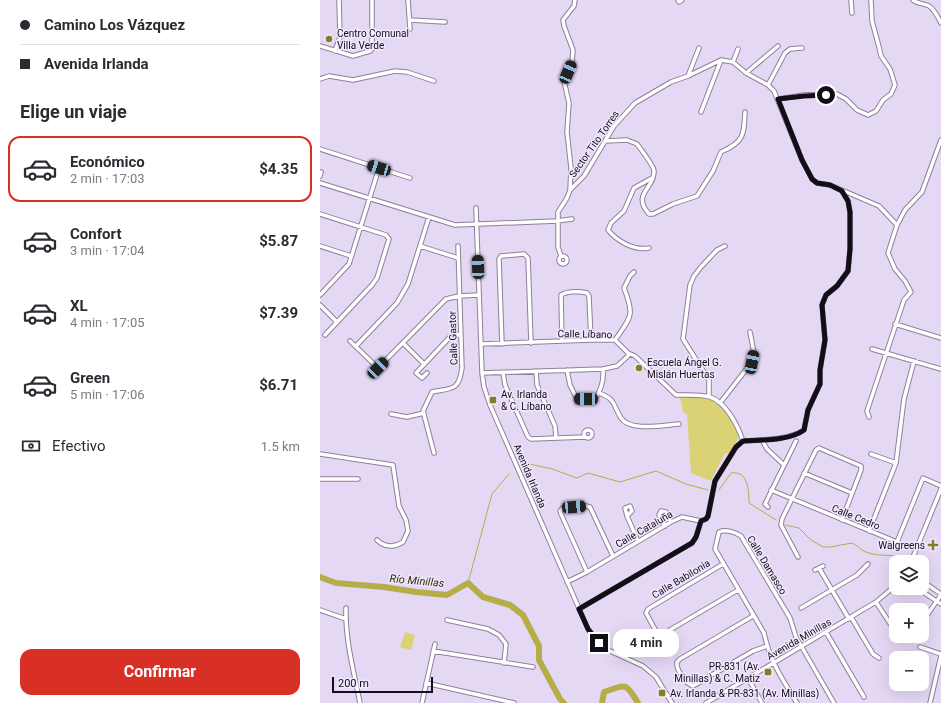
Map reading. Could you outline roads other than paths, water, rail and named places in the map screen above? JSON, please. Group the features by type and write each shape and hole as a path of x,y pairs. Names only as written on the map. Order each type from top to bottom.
{"street":[{"path":"335,52 340,38 339,0"},
{"path":"320,46 335,52 353,56 370,51 372,49 372,0"},
{"path":"408,0 410,28"},
{"path":"561,256 558,247 558,212 570,190 571,168 567,132 569,103 564,81 572,62 573,50 563,20 574,6 575,0"},
{"path":"678,0 682,2 682,0"},
{"path":"851,0 852,13"},
{"path":"778,99 837,94 846,99 857,110 868,115 876,111 884,100 891,94 895,85 890,69 882,56 879,47 872,21 871,0"},
{"path":"913,0 915,2 928,5 941,23"},
{"path":"410,20 445,22"},
{"path":"746,73 778,46"},
{"path":"688,76 699,48"},
{"path":"768,85 785,53 790,49 802,48"},
{"path":"733,62 738,49"},
{"path":"701,112 721,60 733,62 746,73 768,85 774,91 802,160 812,179 817,183 830,185 879,206 897,225"},
{"name":"Sector Tito Torres","path":"570,190 584,176 614,126 635,103 671,82 688,76 721,60"},
{"path":"320,79 329,76 353,80 395,71 407,72 434,81"},
{"path":"604,141 626,140 637,144 654,169 653,177 643,194 642,201 648,214 653,214 673,204 697,196 722,152 734,146 742,137 745,112"},
{"path":"869,417 867,411 895,324 904,300 911,292 905,281 895,269 888,253 897,225 905,210 922,192 941,140"},
{"path":"320,149 410,178"},
{"path":"320,295 346,268 361,227 379,168"},
{"path":"649,248 641,250 633,247 612,235 608,230 612,223 624,211 634,188 653,177"},
{"path":"320,183 455,225 557,221 572,219"},
{"path":"579,609 692,543 696,537 701,521 706,519 708,516 715,481 736,447 743,441 797,435 804,430 808,410 820,384 820,370 825,340 822,305 826,295 837,286 848,271 850,249 850,212 848,201 842,191"},
{"name":"Avenida Irlanda","path":"476,208 482,373 484,387 490,405 588,629 599,643 608,650 643,666 656,677 672,703"},
{"path":"320,214 386,235 389,240 374,282 324,335"},
{"path":"356,346 397,303 408,284 429,217"},
{"path":"320,246 351,256"},
{"path":"420,246 458,258"},
{"name":"Calle Gastor","path":"424,413 423,411 432,392 454,388 458,384 462,368 458,246"},
{"path":"725,246 717,250 694,276 690,286 683,339 709,380 709,396 720,403 731,416 743,441"},
{"path":"502,344 499,259 504,255 517,254 524,254 528,258 531,343"},
{"path":"615,340 630,318 629,300 624,288 630,276 634,272"},
{"path":"562,341 561,296 564,293 583,292 587,293 589,296 591,340"},
{"path":"350,341 378,368 446,299 459,296 479,295"},
{"path":"320,305 337,322"},
{"path":"895,324 941,338"},
{"path":"720,403 752,362 754,353 750,332"},
{"path":"427,373 422,378 416,373 450,337 461,334"},
{"name":"Calle Líbano","path":"482,344 615,340 628,353 636,356 676,395 709,396"},
{"path":"403,343 424,364"},
{"path":"872,349 941,369"},
{"path":"482,373 603,369 617,366 628,356 628,353"},
{"path":"869,531 896,463 904,399 914,361"},
{"path":"567,370 570,385 577,399 595,399 599,393 604,378 603,369"},
{"path":"536,371 537,385 555,426 556,438"},
{"path":"503,373 505,385 528,437 531,439 585,437"},
{"path":"599,393 609,396 614,401 621,418 626,423 634,426 679,424"},
{"path":"392,414 407,417 424,413 434,453"},
{"path":"762,440 767,449 784,464"},
{"path":"768,507 765,504 796,441"},
{"path":"798,557 781,525 791,499 816,450 819,448 861,466 861,470 842,520"},
{"path":"320,454 394,465 400,506 406,520 408,531 403,542 395,546 384,544 377,540"},
{"path":"870,454 896,463"},
{"path":"804,473 852,493"},
{"name":"Calle Cedro","path":"771,490 897,542 922,478 941,486"},
{"path":"320,479 358,479"},
{"path":"914,555 940,497 941,489"},
{"path":"587,572 561,514 560,510 563,508 590,507 613,556"},
{"path":"665,526 659,516 661,511 666,512 671,522"},
{"path":"627,516 638,541"},
{"name":"Calle Cataluña","path":"567,582 587,572 671,522 682,517 701,521"},
{"name":"Calle Damasco","path":"797,703 773,663 764,634 715,549 719,532 724,530 737,533 741,536 790,618 801,647"},
{"name":"Calle Babilonia","path":"723,564 648,608 646,613 657,633 663,634 738,590"},
{"path":"801,608 857,575 868,564"},
{"path":"819,568 873,654 879,658"},
{"path":"929,586 941,595 929,612"},
{"name":"Avenida Minillas","path":"706,703 876,602 889,590"},
{"path":"928,595 941,604"},
{"path":"876,602 889,622"},
{"path":"346,608 349,648 360,703"},
{"path":"320,610 346,619"},
{"path":"753,616 680,659 677,662 677,666 687,684 693,686 753,651 767,646"},
{"path":"447,620 488,629 500,635 506,644 504,663"},
{"path":"826,632 864,697"},
{"path":"422,703 435,644"},
{"path":"801,647 834,703"},
{"path":"920,647 941,655 930,703"},
{"path":"433,651 533,667"},
{"path":"748,678 762,703"},
{"path":"426,683 514,703"}],"waterway":[{"path":"525,463 552,469 577,478 588,473 620,482 656,471 686,484 708,490"},
{"path":"719,490 731,473 741,475 748,487 749,503 776,520"},
{"path":"468,583 492,494 509,474"},
{"path":"785,525 799,528 811,540 823,547 852,543 864,551 878,555 889,556"},
{"name":"Río Minillas","path":"320,577 336,583 447,595 468,583 483,597 510,605 523,615 539,646 539,660 560,699 564,703"},
{"name":"Río Minillas","path":"602,703 604,692 621,687 627,688 638,703"}],"place":[{"name":"Centro Comunal Villa Verde","path":"329,39"},
{"name":"Escuela Ángel G. Mislán Huertas","path":"639,368"},
{"name":"Av. Irlanda & C. Líbano","path":"493,400"},
{"name":"Walgreens","path":"933,545"},
{"name":"PR-831 (Av. Minillas) & C. Matiz","path":"768,672"},
{"name":"Av. Irlanda & PR-831 (Av. Minillas)","path":"662,693"}]}
